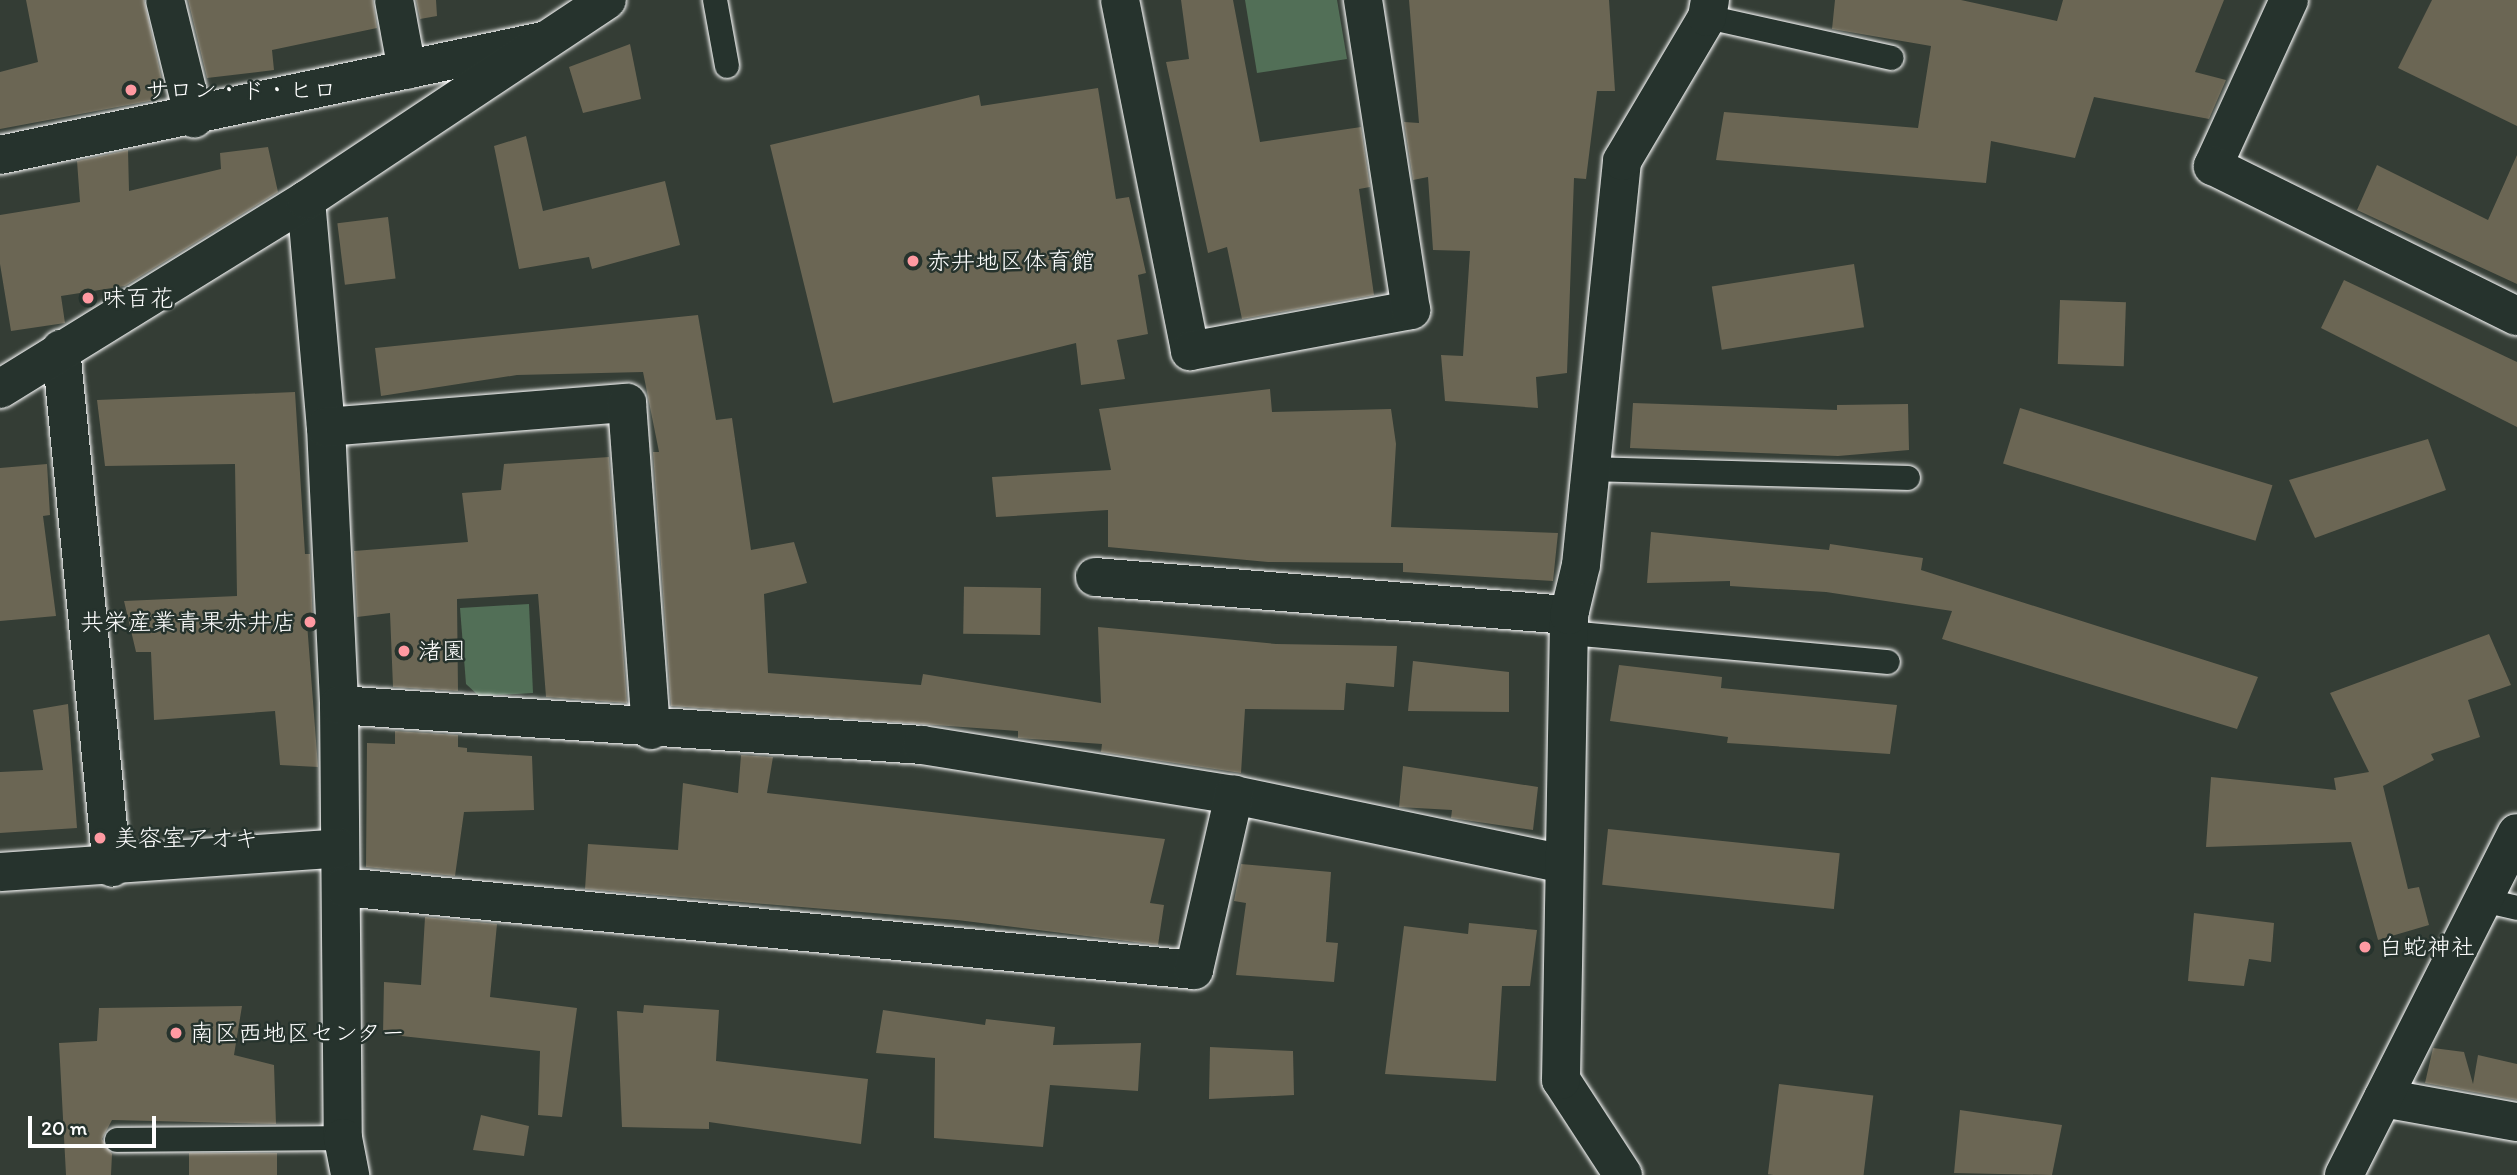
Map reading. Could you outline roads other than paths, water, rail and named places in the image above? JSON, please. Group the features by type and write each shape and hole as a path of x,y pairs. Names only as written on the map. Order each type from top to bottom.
{"street":[{"path":"165,0 194,118"},
{"path":"394,0 407,70"},
{"path":"0,389 306,200 607,0"},
{"path":"1121,0 1190,351 1411,310 1363,0"},
{"path":"2289,0 2213,166 2517,316"},
{"path":"1623,1175 1561,1080 1569,624 1581,565 1622,161 1708,8"},
{"path":"0,155 194,118 542,41"},
{"path":"306,200 326,427 339,705 339,848 344,887 343,1138 350,1175"},
{"path":"61,349 113,867"},
{"path":"326,427 626,403 651,730"},
{"path":"1095,577 1569,624"},
{"path":"339,705 651,730 922,745 1234,795 1563,864"},
{"path":"344,887 1194,970 1234,795"},
{"path":"2344,1175 2383,1098 2500,904 2517,833"},
{"path":"0,872 113,867 339,848"},
{"path":"2383,1098 2517,1122"}],"lane":[{"path":"715,0 727,66"},
{"path":"1708,8 1892,58"},
{"path":"1591,469 1908,478"},
{"path":"1569,624 1888,662"},
{"path":"117,1140 343,1138"}],"place":[{"name":"サロン・ド・ヒロ","path":"131,90"},
{"name":"赤井地区体育館","path":"913,261"},
{"name":"味百花","path":"88,298"},
{"name":"共栄産業青果赤井店","path":"310,622"},
{"name":"渚園","path":"404,651"},
{"name":"美容室アオキ","path":"100,838"},
{"name":"白蛇神社","path":"2365,947"},
{"name":"南区西地区センター","path":"176,1033"}]}
